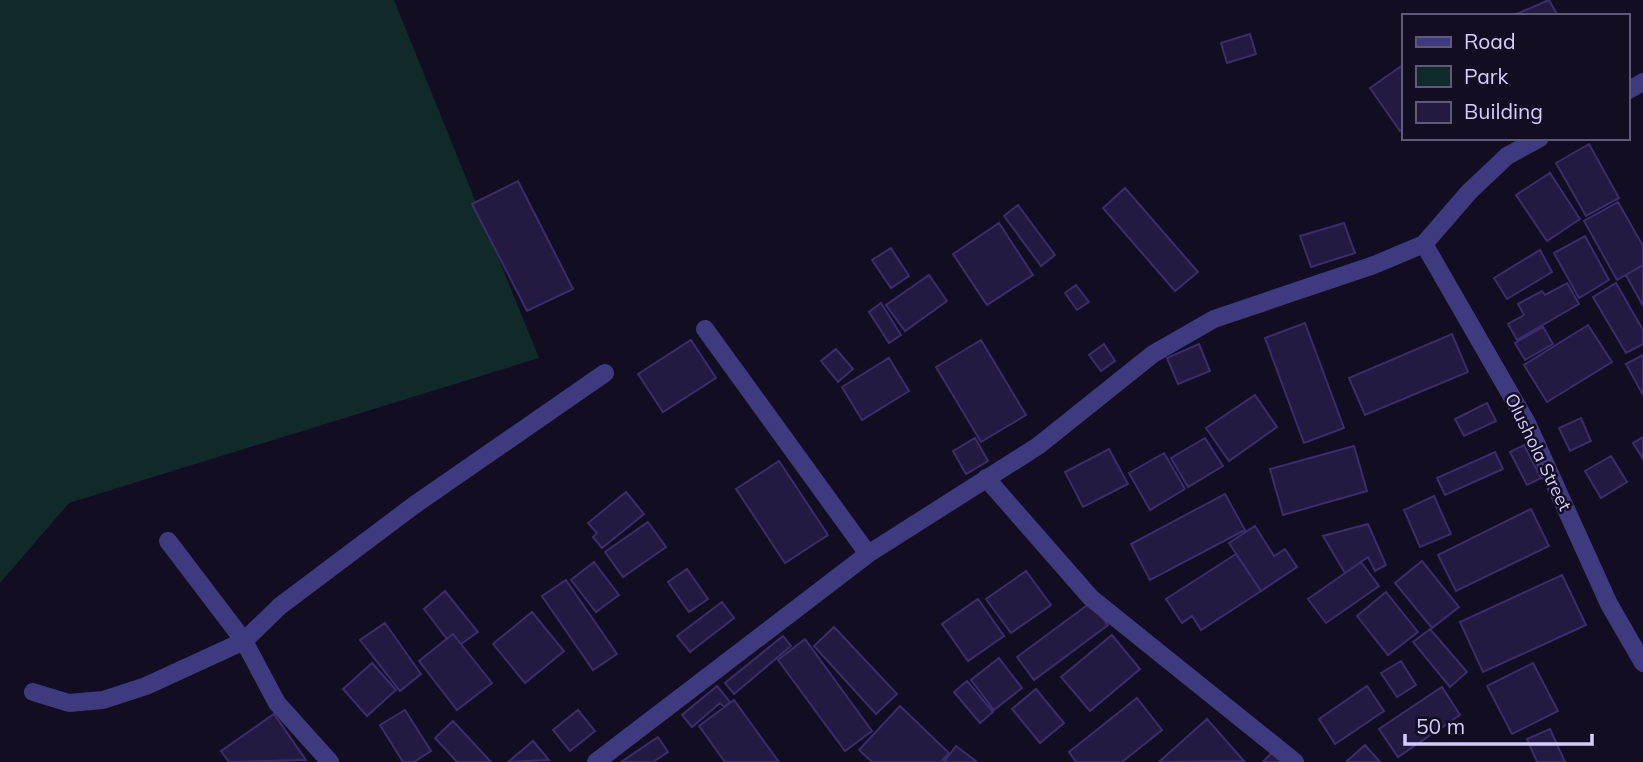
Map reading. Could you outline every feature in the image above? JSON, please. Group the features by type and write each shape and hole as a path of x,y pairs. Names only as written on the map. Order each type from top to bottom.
{"street":[{"path":"596,762 868,554 1038,446 1153,354 1214,319 1374,265 1424,244 1469,192 1507,156 1536,140"},
{"name":"Olushola Street","path":"1424,244 1527,424 1609,604 1643,663"},
{"path":"705,328 868,554"},
{"path":"33,692 69,703 103,700 146,686 244,641 281,606 413,506 605,373"},
{"path":"986,478 1091,598 1127,630 1213,694 1295,762"},
{"path":"168,541 244,641 277,703 330,762"}],"green space":[{"path":"0,0 394,0 539,358 69,503 0,583"}],"building":[{"path":"1549,0 1557,14 1517,14"},
{"path":"1250,34 1256,54 1227,63 1221,43"},
{"path":"1402,66 1400,131 1370,88"},
{"path":"1589,144 1619,198 1586,216 1556,163"},
{"path":"1550,173 1580,219 1547,241 1516,195"},
{"path":"518,181 573,289 527,311 472,204"},
{"path":"1125,188 1198,272 1175,291 1103,208"},
{"path":"1618,202 1643,246 1643,265 1617,280 1584,221"},
{"path":"1018,205 1055,255 1041,266 1004,216"},
{"path":"999,223 1033,275 987,305 953,254"},
{"path":"1344,223 1355,253 1311,267 1300,236"},
{"path":"1585,236 1609,280 1579,298 1554,253"},
{"path":"891,248 909,276 891,288 872,260"},
{"path":"1540,250 1552,272 1507,299 1494,278"},
{"path":"1643,265 1643,306 1626,275"},
{"path":"929,275 947,301 905,331 886,305"},
{"path":"1567,283 1579,304 1517,340 1508,324 1524,315 1518,304 1542,291 1545,295"},
{"path":"1616,283 1643,330 1643,344 1626,353 1593,297"},
{"path":"1076,285 1089,302 1077,310 1065,293"},
{"path":"881,303 901,335 889,343 869,312"},
{"path":"1305,323 1344,428 1304,443 1265,338"},
{"path":"1588,325 1612,362 1547,402 1524,365"},
{"path":"1543,327 1553,344 1525,360 1515,343"},
{"path":"1452,334 1468,372 1365,415 1349,378"},
{"path":"691,340 716,378 663,412 638,374"},
{"path":"981,340 1026,415 981,442 936,367"},
{"path":"1104,344 1115,361 1101,371 1089,355"},
{"path":"1199,344 1210,371 1178,384 1167,358"},
{"path":"836,349 853,369 838,382 821,361"},
{"path":"1643,355 1643,395 1626,364"},
{"path":"889,358 909,391 862,420 842,387"},
{"path":"1255,395 1277,427 1229,461 1206,428"},
{"path":"1487,403 1496,421 1464,436 1455,419"},
{"path":"1581,418 1591,441 1570,451 1559,428"},
{"path":"1643,437 1643,459 1633,443"},
{"path":"975,438 988,461 966,474 953,451"},
{"path":"1205,438 1223,466 1188,487 1171,458"},
{"path":"1524,445 1541,478 1527,485 1510,452"},
{"path":"1354,446 1367,491 1283,515 1270,469"},
{"path":"1109,449 1128,484 1083,507 1065,472"},
{"path":"1495,452 1503,469 1445,495 1437,478"},
{"path":"1164,453 1185,489 1150,510 1129,473"},
{"path":"1611,456 1627,482 1601,498 1585,471"},
{"path":"779,461 828,535 785,563 736,489"},
{"path":"626,492 644,514 602,548 593,537 597,533 588,523"},
{"path":"1225,494 1245,530 1150,580 1131,544"},
{"path":"1434,496 1451,534 1420,547 1404,510"},
{"path":"1531,509 1549,546 1456,591 1438,555"},
{"path":"648,522 666,547 623,577 605,552"},
{"path":"1368,524 1386,565 1375,571 1368,557 1345,573 1323,536"},
{"path":"1255,526 1274,556 1285,549 1297,567 1261,591 1229,543"},
{"path":"1236,554 1261,591 1201,630 1192,616 1182,623 1166,599"},
{"path":"1422,561 1459,607 1432,628 1395,583"},
{"path":"594,562 619,595 596,612 571,580"},
{"path":"1361,562 1379,586 1326,623 1308,599"},
{"path":"687,569 708,599 689,612 668,582"},
{"path":"1026,571 1051,605 1011,633 986,599"},
{"path":"1562,575 1586,625 1483,672 1460,622"},
{"path":"566,580 617,654 593,670 542,596"},
{"path":"445,591 478,632 461,644 453,634 447,639 424,609"},
{"path":"1386,592 1418,632 1388,655 1357,616"},
{"path":"978,599 1004,636 968,661 942,624"},
{"path":"722,602 734,618 690,652 677,636"},
{"path":"1090,603 1108,625 1034,680 1017,657"},
{"path":"532,612 564,651 525,683 493,644"},
{"path":"385,623 421,674 400,691 360,640"},
{"path":"834,627 897,694 876,714 814,646"},
{"path":"1430,629 1467,672 1450,687 1413,642"},
{"path":"453,634 492,683 457,710 419,661"},
{"path":"1112,635 1140,669 1090,711 1061,677"},
{"path":"783,636 791,646 734,694 725,683"},
{"path":"805,639 872,731 845,751 778,660"},
{"path":"999,658 1022,688 994,710 971,680"},
{"path":"1401,661 1416,685 1397,697 1381,673"},
{"path":"372,663 396,690 367,716 343,689"},
{"path":"1533,663 1558,711 1512,734 1487,686"},
{"path":"967,681 993,712 980,723 954,692"},
{"path":"717,686 730,702 724,707 720,703 692,727 682,715"},
{"path":"1367,686 1384,711 1335,744 1319,719"},
{"path":"1442,687 1460,715 1398,757 1379,729"},
{"path":"1036,689 1064,723 1040,743 1012,709"},
{"path":"1137,698 1162,730 1122,762 1076,762 1069,752"},
{"path":"734,700 779,762 725,762 699,726"},
{"path":"900,706 949,753 941,762 872,762 859,750"},
{"path":"405,710 431,751 414,762 403,762 380,725"},
{"path":"578,710 595,731 570,751 553,730"},
{"path":"274,714 306,760 229,762 221,751"},
{"path":"1207,719 1244,761 1159,762"},
{"path":"453,721 491,762 457,762 435,738"},
{"path":"1550,729 1565,762 1537,762 1527,739"},
{"path":"658,737 668,752 653,762 621,762"},
{"path":"533,741 549,760 508,762"},
{"path":"1365,745 1380,762 1347,761"},
{"path":"956,746 977,762 944,762"},
{"path":"1275,749 1290,762 1263,762"}]}
